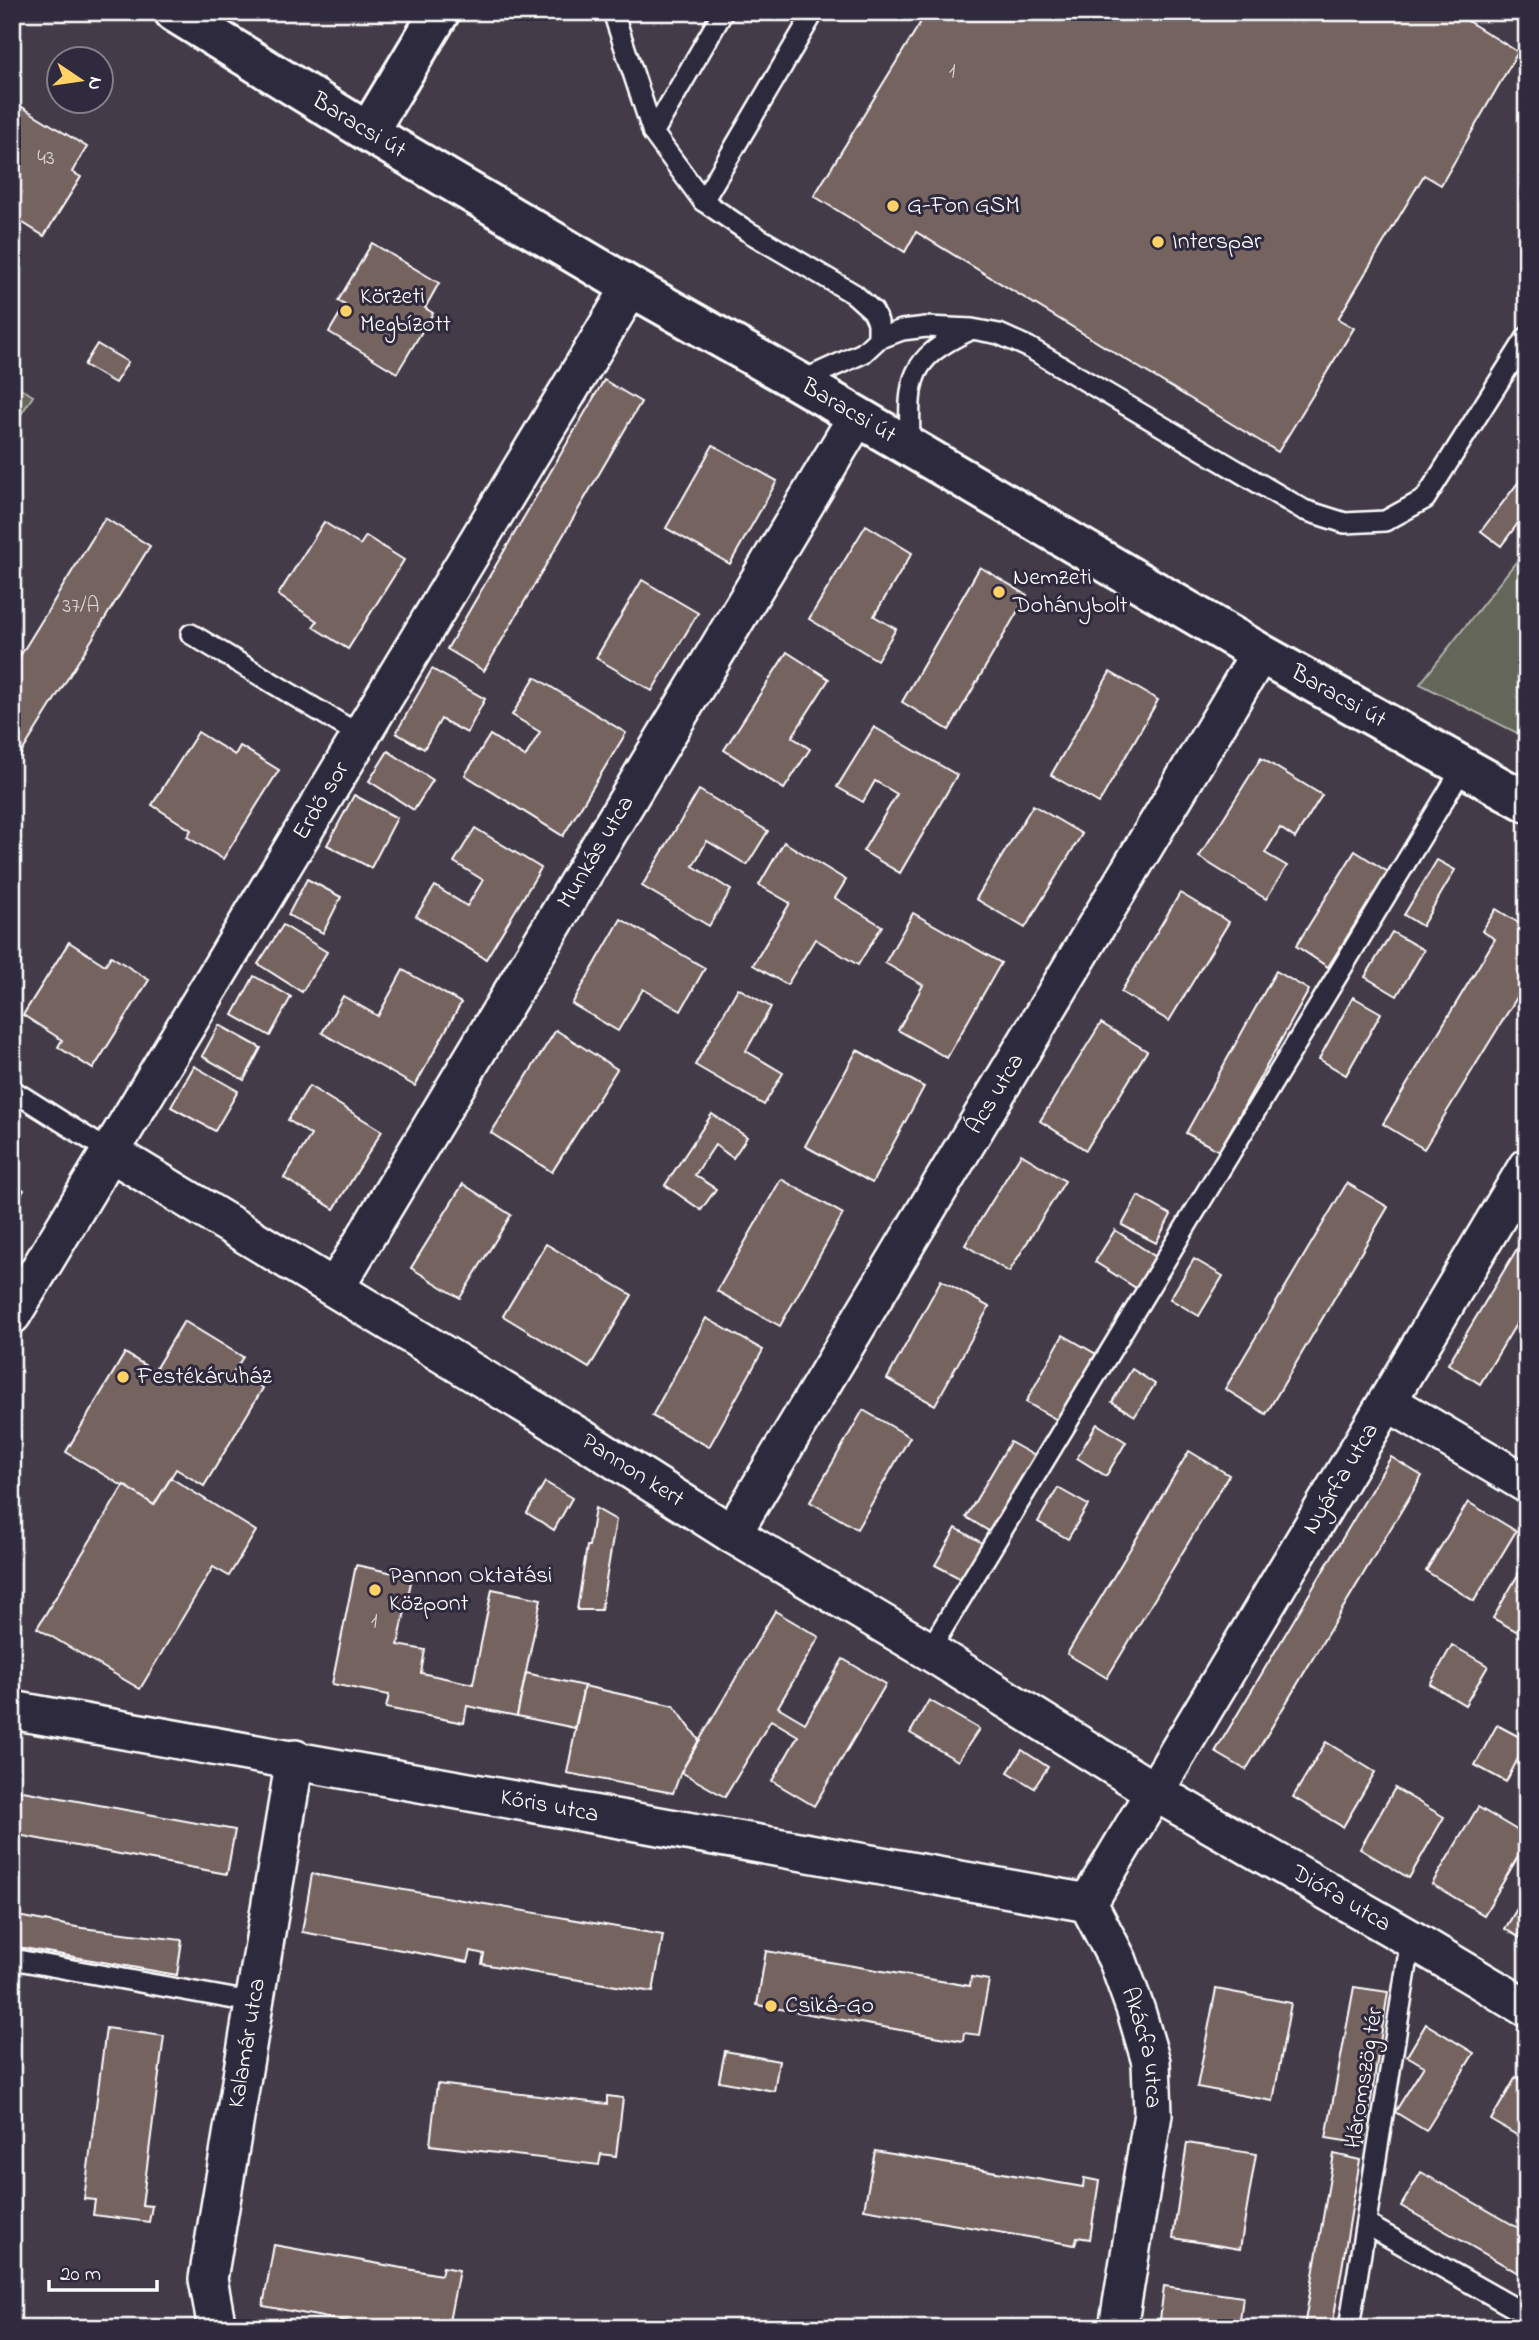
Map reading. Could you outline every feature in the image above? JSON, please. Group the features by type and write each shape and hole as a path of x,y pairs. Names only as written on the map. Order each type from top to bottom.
{"street":[{"name":"Baracsi út","path":"174,12 368,132 631,287 799,382 1260,653 1527,802"},
{"path":"368,132 440,12"},
{"name":"Erdő sor","path":"12,1315 631,287"},
{"name":"Munkás utca","path":"335,1288 857,417"},
{"name":"Ács utca","path":"732,1534 1260,653"},
{"name":"Pannon kert","path":"110,1152 581,1437 732,1534 929,1651 1154,1792"},
{"name":"Nyárfa utca","path":"1154,1792 1527,1167"},
{"path":"1388,1402 1527,1484"},
{"name":"Kőris utca","path":"12,1710 1088,1903"},
{"name":"Kalamár utca","path":"217,2328 208,2279 295,1759"},
{"path":"1088,1903 1154,1792"},
{"name":"Diófa utca","path":"1154,1792 1527,2008"},
{"name":"Akácfa utca","path":"1088,1903 1118,1961 1151,2062 1153,2114 1118,2328"}],"lane":[{"path":"614,12 653,133 703,201 854,294 873,311 878,322 878,339"},
{"path":"653,133 723,12"},
{"path":"703,201 814,12"},
{"path":"799,382 863,354 878,339 902,330 926,327 972,329 999,334 1028,347 1304,510 1345,523 1385,521 1424,499 1527,337"},
{"path":"910,447 909,402 913,379 924,359 942,343 972,329"},
{"path":"191,634 361,736"},
{"path":"929,1651 1464,766"},
{"path":"12,1090 110,1152"},
{"name":"Háromszög tér","path":"1349,2328 1411,1939"},
{"path":"12,1959 256,2003"},
{"path":"1366,2224 1527,2315"}],"green space":[{"path":"12,383 33,396 12,428"},
{"path":"1527,548 1527,738 1420,684"}],"building":[{"name":"Interspar","path":"927,12 1453,12 1518,52 1441,185 1424,175 1338,319 1354,328 1278,452 916,232 905,252 814,196"},
{"path":"14,102 87,147 72,172 81,177 44,236 12,216"},
{"path":"372,243 439,283 425,308 433,313 397,373 329,332 345,305 338,301"},
{"path":"97,344 128,362 115,383 84,365"},
{"path":"604,380 641,402 484,671 447,649"},
{"path":"713,445 777,481 730,564 666,528"},
{"path":"1527,471 1527,511 1501,546 1481,531"},
{"path":"105,518 150,546 12,768 12,669"},
{"path":"324,522 360,545 366,536 404,560 348,649 313,627 317,621 278,595"},
{"path":"866,525 912,553 874,616 896,629 877,660 809,619"},
{"path":"980,567 1027,595 949,730 902,702"},
{"path":"642,580 698,613 652,691 596,658"},
{"path":"787,652 829,679 792,737 810,749 784,789 724,750"},
{"path":"432,669 485,699 467,733 441,719 424,749 396,733"},
{"path":"1110,672 1158,700 1099,803 1051,775"},
{"path":"535,677 626,733 563,836 465,775 490,735 525,757 540,732 512,715"},
{"path":"874,727 957,775 900,873 863,851 897,794 875,781 863,802 837,787"},
{"path":"198,732 235,755 240,746 279,770 223,859 187,837 191,830 152,805"},
{"path":"388,751 433,780 414,810 369,781"},
{"path":"1261,758 1322,795 1295,838 1280,828 1265,853 1287,866 1266,899 1199,857"},
{"path":"699,790 768,831 747,865 707,841 693,866 731,890 709,926 642,886"},
{"path":"354,795 397,818 371,868 327,845"},
{"path":"1033,805 1082,834 1025,928 976,899"},
{"path":"475,828 541,868 486,959 416,916 435,886 467,906 483,880 454,862"},
{"path":"784,842 846,880 835,898 882,926 858,965 815,939 787,985 753,965 790,903 759,885"},
{"path":"1355,851 1388,872 1328,967 1296,946"},
{"path":"1437,860 1455,870 1422,926 1404,915"},
{"path":"307,879 341,897 323,933 288,915"},
{"path":"1180,893 1229,922 1169,1021 1121,992"},
{"path":"1496,909 1527,928 1527,981 1424,1149 1383,1124 1495,939 1482,931"},
{"path":"913,913 1001,963 947,1058 898,1030 923,985 885,963"},
{"path":"621,919 705,968 681,1011 643,989 618,1031 572,1004"},
{"path":"283,925 327,952 302,992 258,964"},
{"path":"1392,932 1424,950 1397,996 1365,977"},
{"path":"69,942 105,965 111,956 149,980 93,1069 58,1047 62,1040 23,1015"},
{"path":"403,970 461,1003 415,1086 322,1033 343,996 378,1016"},
{"path":"1276,971 1309,990 1219,1151 1186,1133"},
{"path":"254,976 291,997 270,1036 233,1015"},
{"path":"738,988 771,1007 746,1051 783,1073 764,1105 695,1065"},
{"path":"1353,997 1381,1013 1346,1075 1319,1059"},
{"path":"1101,1023 1147,1051 1086,1150 1040,1121"},
{"path":"219,1025 261,1048 244,1080 202,1056"},
{"path":"556,1030 617,1069 552,1172 491,1133"},
{"path":"857,1050 924,1087 872,1183 805,1146"},
{"path":"194,1066 238,1091 215,1131 171,1107"},
{"path":"309,1086 382,1131 334,1209 284,1178 311,1135 288,1120"},
{"path":"712,1114 747,1137 733,1158 715,1145 695,1175 716,1189 701,1210 665,1185"},
{"path":"1021,1154 1065,1181 1009,1272 965,1245"},
{"path":"781,1179 843,1214 780,1326 717,1291"},
{"path":"12,1182 24,1190 12,1210"},
{"path":"1347,1183 1388,1207 1266,1414 1225,1389"},
{"path":"463,1184 511,1215 460,1298 411,1268"},
{"path":"1138,1196 1171,1215 1156,1243 1122,1225"},
{"path":"1115,1230 1156,1257 1136,1288 1095,1262"},
{"path":"1527,1232 1527,1306 1480,1384 1448,1364"},
{"path":"546,1244 632,1295 589,1368 503,1316"},
{"path":"1194,1259 1223,1276 1199,1316 1170,1299"},
{"path":"941,1280 989,1307 935,1405 887,1379"},
{"path":"706,1318 763,1350 709,1447 652,1416"},
{"path":"184,1321 243,1357 234,1371 263,1388 204,1486 176,1469 154,1505 66,1452 125,1353 154,1371"},
{"path":"1063,1335 1096,1354 1059,1421 1026,1402"},
{"path":"1132,1369 1155,1384 1135,1416 1112,1402"},
{"path":"863,1410 910,1437 857,1529 810,1502"},
{"path":"1097,1424 1126,1442 1106,1476 1077,1458"},
{"path":"1010,1442 1037,1457 992,1533 966,1517"},
{"path":"1189,1451 1229,1475 1107,1678 1067,1654"},
{"path":"1391,1457 1422,1476 1246,1770 1215,1752"},
{"path":"171,1478 256,1531 229,1576 213,1567 140,1689 37,1628 124,1485 154,1505"},
{"path":"545,1482 572,1498 554,1530 527,1513"},
{"path":"1058,1488 1088,1505 1068,1539 1038,1522"},
{"path":"1468,1502 1516,1531 1474,1601 1426,1571"},
{"path":"595,1508 616,1520 601,1610 577,1610 587,1546"},
{"path":"956,1528 984,1544 963,1580 935,1565"},
{"path":"1527,1559 1527,1637 1493,1618"},
{"path":"356,1565 412,1577 398,1645 425,1650 421,1673 473,1684 492,1589 541,1599 517,1716 467,1706 464,1723 386,1708 389,1695 332,1684"},
{"path":"775,1611 819,1637 778,1707 805,1723 843,1659 886,1684 814,1806 772,1781 798,1736 771,1720 725,1797 681,1772"},
{"path":"1452,1645 1488,1666 1465,1705 1430,1684"},
{"path":"526,1673 584,1686 575,1728 517,1716"},
{"path":"584,1686 674,1706 699,1740 673,1793 567,1773"},
{"path":"929,1700 979,1729 958,1761 910,1733"},
{"path":"1497,1725 1527,1741 1506,1782 1475,1765"},
{"path":"1326,1742 1375,1772 1343,1827 1293,1797"},
{"path":"1022,1750 1048,1767 1034,1788 1008,1772"},
{"path":"1395,1788 1444,1817 1409,1878 1360,1849"},
{"path":"12,1789 235,1830 227,1874 12,1834"},
{"path":"1478,1807 1527,1836 1527,1841 1484,1915 1432,1884"},
{"path":"312,1874 663,1935 653,1992 482,1964 484,1954 471,1951 468,1962 302,1932"},
{"path":"1527,1892 1527,1942 1505,1929"},
{"path":"12,1915 82,1928 182,1940 177,1975 12,1946"},
{"path":"766,1951 970,1986 971,1977 989,1980 979,2035 964,2033 963,2041 757,2005"},
{"path":"12,1970 18,1971 12,2009"},
{"path":"1354,1987 1388,1992 1364,2144 1326,2138"},
{"path":"1216,1989 1291,2003 1273,2101 1197,2087"},
{"path":"1426,2024 1474,2053 1426,2131 1395,2112 1424,2066 1407,2056"},
{"path":"106,2028 164,2036 142,2205 152,2206 149,2222 93,2215 95,2200 84,2199"},
{"path":"725,2051 779,2061 774,2091 719,2081"},
{"path":"1516,2077 1527,2084 1527,2141 1491,2120"},
{"path":"437,2084 607,2104 607,2096 623,2098 616,2156 601,2154 599,2165 430,2145"},
{"path":"1187,2143 1256,2154 1240,2249 1173,2238"},
{"path":"875,2151 1083,2187 1084,2178 1099,2181 1090,2239 1077,2237 1075,2245 864,2209"},
{"path":"1334,2154 1360,2160 1332,2328 1306,2328 1304,2327"},
{"path":"1421,2172 1527,2233 1527,2278 1401,2206"},
{"path":"274,2245 441,2275 443,2267 459,2270 448,2327 434,2325 433,2328 382,2328 263,2306"},
{"path":"1164,2286 1243,2297 1239,2328 1159,2328"}],"place":[{"name":"G-Fon GSM","path":"893,206"},
{"name":"Interspar","path":"1158,242"},
{"name":"Körzeti Megbízott","path":"346,311"},
{"name":"Nemzeti Dohánybolt","path":"999,592"},
{"name":"Festékáruház","path":"123,1377"},
{"name":"Pannon Oktatási Központ","path":"375,1590"},
{"name":"Csiká-Go","path":"771,2006"}]}
